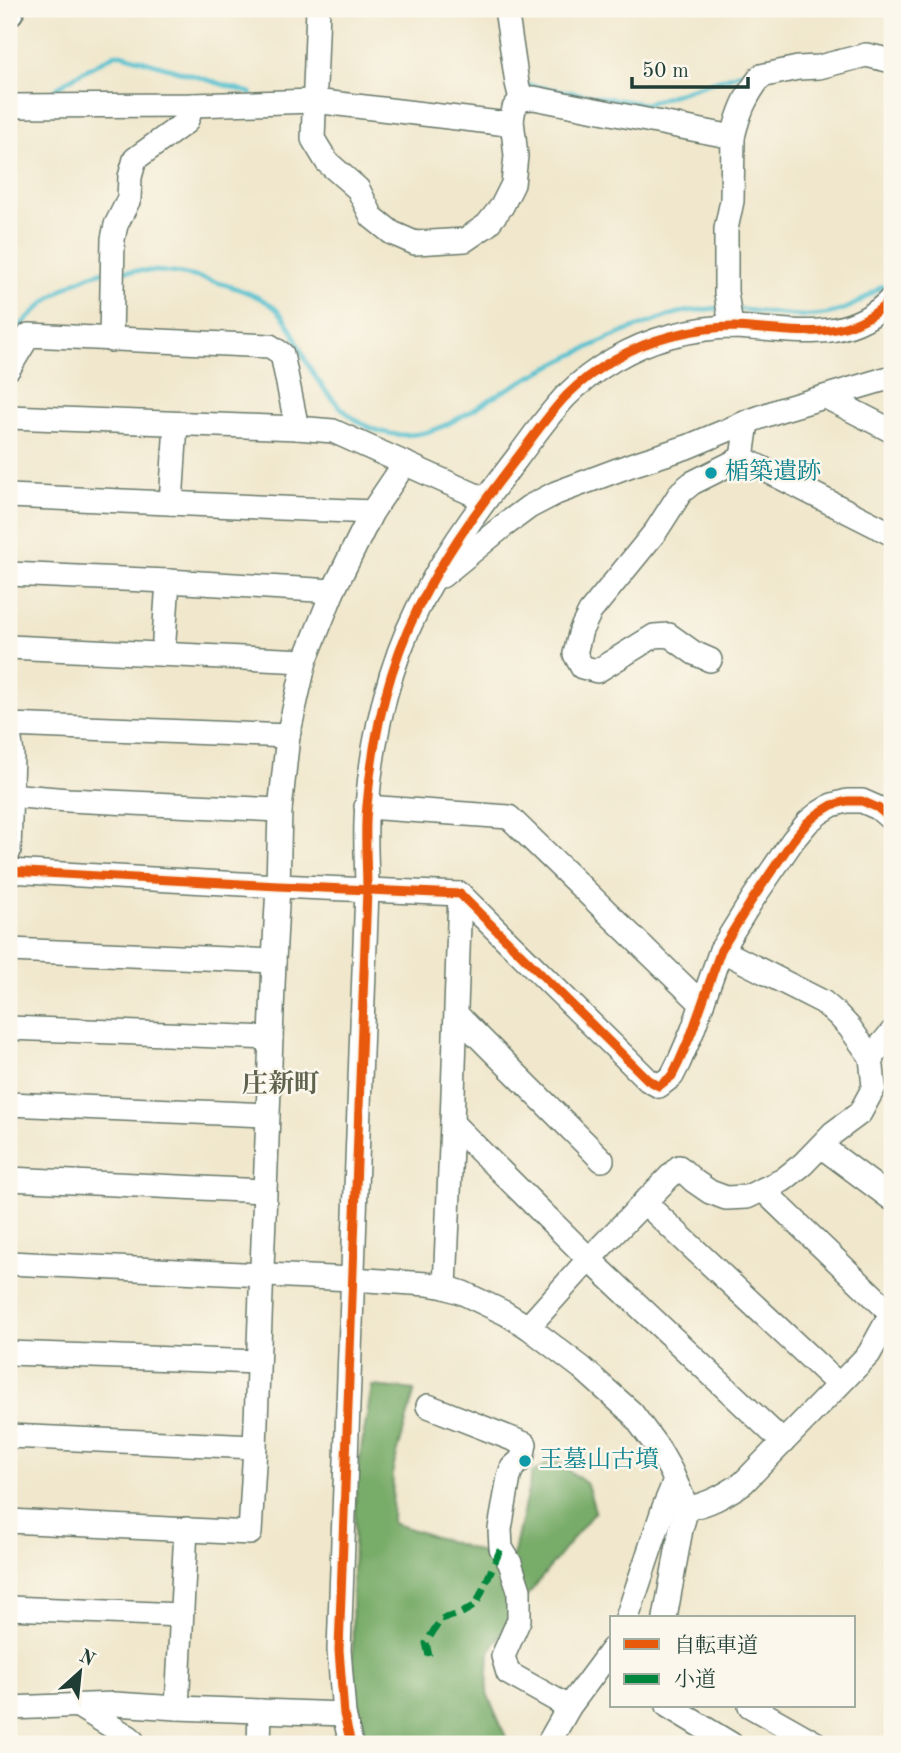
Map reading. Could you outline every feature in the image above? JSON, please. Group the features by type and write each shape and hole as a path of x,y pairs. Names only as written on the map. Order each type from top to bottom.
{"street":[{"path":"318,9 313,139 327,162 358,189 372,217 392,233 415,243 465,240 487,225 502,206 513,184 516,156 512,120 519,91 506,9"},
{"path":"729,314 726,229 732,201 733,137 739,111 752,89 761,76 798,68 819,67 866,55 892,61"},
{"path":"519,91 534,98 733,137"},
{"path":"9,106 194,105 315,96 499,123 512,120"},
{"path":"111,340 113,239 116,225 130,199 130,177 135,159 186,121 194,105"},
{"path":"351,1744 344,1714 339,1650 367,890 366,807 377,733 405,635 450,550 484,499 566,396 604,366 646,344 702,330 729,314 790,332 826,332 870,317 892,298"},
{"path":"9,368 29,335 270,346 282,354 298,428"},
{"path":"427,590 492,534 529,507 556,493 687,447 780,410 892,377"},
{"path":"826,397 892,431"},
{"path":"9,417 333,431 484,499"},
{"path":"742,458 747,422"},
{"path":"171,503 176,424"},
{"path":"742,458 892,534"},
{"path":"710,660 694,653 669,635 654,636 597,671 582,667 575,654 590,612 656,531 681,492 692,483 742,458"},
{"path":"9,1521 250,1533 280,810 288,736 305,662 333,591 372,512 405,463"},
{"path":"9,496 372,512"},
{"path":"9,574 333,591"},
{"path":"163,654 168,581"},
{"path":"9,647 305,662"},
{"path":"9,725 288,736"},
{"path":"9,733 12,754 9,850"},
{"path":"10,795 280,810"},
{"path":"9,871 460,894 648,1080 659,1086 672,1076 692,1032 721,950 793,839 818,813 847,801 862,801 878,808 892,820"},
{"path":"366,807 509,817 702,1004"},
{"path":"444,1287 460,894"},
{"path":"9,950 274,961"},
{"path":"527,1327 679,1167 710,1192 726,1198 747,1197 783,1180 833,1133 883,1094 871,1057 836,1014 822,1002 721,950"},
{"path":"457,1015 602,1160"},
{"path":"9,1028 271,1038"},
{"path":"871,1057 892,1032"},
{"path":"9,1104 267,1115"},
{"path":"452,1123 589,1259 783,1442"},
{"path":"821,1146 892,1199"},
{"path":"9,1179 264,1191"},
{"path":"687,1508 702,1506 743,1483 869,1354 891,1313 762,1190"},
{"path":"644,1202 838,1384"},
{"path":"9,1264 352,1279 444,1287 484,1303 527,1327 582,1368 632,1413 658,1448 687,1508 665,1616"},
{"path":"9,1353 258,1362"},
{"path":"428,1406 525,1444 522,1459 512,1468 509,1477 500,1529 501,1548 510,1563 519,1590 519,1620 503,1656 508,1672 569,1707"},
{"path":"9,1436 255,1447"},
{"path":"628,1616 675,1481"},
{"path":"177,1708 186,1529"},
{"path":"9,1608 181,1615"},
{"path":"548,1744 569,1707 608,1662"},
{"path":"9,1708 115,1704 344,1714"},
{"path":"78,1706 129,1737 135,1744"},
{"path":"671,1708 731,1744"},
{"path":"754,1708 817,1744"},
{"path":"259,1744 260,1711"}],"green space":[{"path":"372,1386 415,1390 393,1469 392,1523 484,1553 501,1563 513,1556 532,1473 554,1459 587,1484 595,1511 527,1596 489,1652 487,1693 509,1744 363,1744 354,1719 352,1600 356,1478"}],"waterway":[{"path":"47,96 68,80 115,54 251,93"},
{"path":"526,85 645,104 756,68"},
{"path":"9,338 52,297 77,281 104,271"},
{"path":"119,271 161,271 193,276 255,296 277,310 295,336 308,365 343,410 378,431 407,435 446,425 529,377 622,333 677,313 720,308"},
{"path":"736,309 805,316 832,313 850,307 883,286"}],"marked path":[{"path":"429,1656 426,1643 441,1619 460,1614 476,1605 501,1548"}],"cycle path":[{"path":"351,1744 344,1714 339,1650 367,890 366,816 379,722 404,640 438,572 481,506 559,403 601,367 656,340 702,330 733,327 797,331 837,329 875,313 892,298"},
{"path":"9,871 460,894 648,1080 659,1086 672,1076 679,1062 721,950 752,900 808,822 832,805 847,801 862,801 878,808 892,820"}],"place":[{"name":"楯築遺跡","path":"711,473"},
{"name":"王墓山古墳","path":"525,1461"}],"district":[{"name":"庄新町","path":"281,1085"}]}
